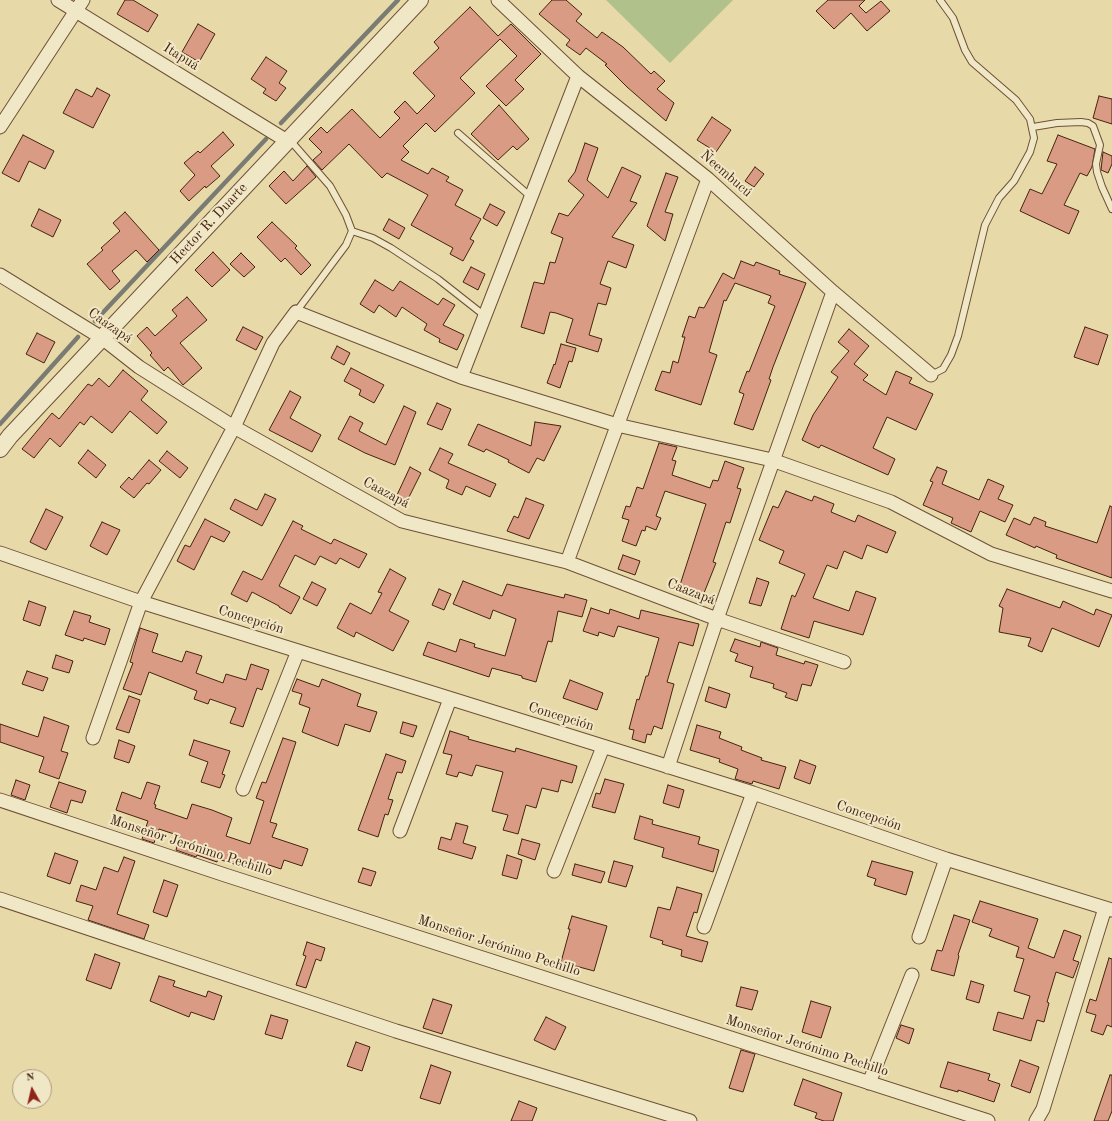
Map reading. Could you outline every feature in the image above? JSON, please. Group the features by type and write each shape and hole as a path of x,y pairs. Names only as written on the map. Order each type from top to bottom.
{"street":[{"name":"Itapuá","path":"58,0 80,6 288,140"},
{"name":"Hector R. Duarte","path":"0,449 10,436 420,0"},
{"name":"Ñeembucú","path":"498,0 578,76 708,179 833,292 930,375"},
{"path":"0,127 80,6"},
{"path":"461,377 578,76"},
{"path":"567,562 708,179"},
{"name":"Caazapá","path":"0,275 102,338 139,367 234,427 402,521 567,562 717,619 844,662"},
{"path":"668,767 772,460 833,292"},
{"path":"93,738 141,602 234,427 273,343 296,312 461,377 617,425 772,460 891,502 990,554 1112,591"},
{"name":"Concepción","path":"0,553 141,602 753,793 946,859 1109,909"},
{"path":"243,788 298,651"},
{"path":"400,831 450,699"},
{"path":"554,871 603,747"},
{"path":"704,927 753,793"},
{"name":"Monseñor Jerónimo Pechillo","path":"0,800 233,878 988,1121"},
{"path":"919,936 946,859"},
{"path":"0,899 396,1031 690,1121"},
{"path":"1036,1121 1043,1109 1109,909"},
{"path":"869,1082 912,975"}],"lane":[{"path":"930,375 943,369 951,355 958,336 985,225 999,198 1014,181 1030,152 1034,138 1030,119 1016,100 972,62 965,50 953,18 940,0"},
{"path":"1033,128 1057,123 1081,122 1088,123 1093,126 1100,145 1096,164 1097,172 1112,209"},
{"path":"458,133 531,196"},
{"path":"288,140 330,186 346,215 352,231 346,245 296,312"},
{"path":"352,231 373,238 391,248 438,279 485,316"}],"green space":[{"path":"606,0 733,0 670,63"}],"building":[{"path":"125,0 133,0 158,15 148,32 117,14"},
{"path":"552,0 566,0 582,14 576,21 597,38 602,32 623,47 651,74 654,71 665,81 657,89 674,103 666,121 627,87 605,65 607,64 586,48 580,55 566,45 570,40 539,14"},
{"path":"828,0 865,0 859,6 866,13 881,1 890,11 867,31 851,13 834,29 816,11"},
{"path":"470,7 498,36 511,24 541,54 515,80 524,89 506,106 486,86 517,56 500,39 460,78 475,93 435,132 426,123 403,146 409,152 401,160 428,174 432,168 449,177 446,181 463,190 455,205 481,219 470,239 474,241 463,261 450,254 453,248 411,225 428,195 387,173 382,178 349,144 322,170 313,160 322,152 309,139 321,127 327,133 352,109 380,138 400,118 394,112 405,101 417,114 435,96 413,73 439,48 434,42"},
{"path":"198,24 215,34 199,62 182,52"},
{"path":"266,57 287,71 279,83 286,88 276,101 263,93 266,89 251,79"},
{"path":"97,88 110,95 93,128 63,113 76,89 92,97"},
{"path":"1099,96 1112,99 1112,124 1093,118"},
{"path":"499,105 529,139 517,150 513,146 498,160 471,134"},
{"path":"712,117 731,130 716,152 697,140"},
{"path":"223,132 234,145 211,166 220,176 206,188 205,186 189,201 180,191 195,175 184,163 198,151 200,153"},
{"path":"23,135 54,151 45,169 29,161 19,182 2,173"},
{"path":"1058,135 1095,149 1092,167 1087,176 1080,173 1064,205 1079,211 1069,234 1020,211 1030,189 1042,194 1057,164 1047,161"},
{"path":"585,143 598,148 587,180 608,198 622,167 641,176 630,201 637,203 612,237 634,245 626,268 608,261 600,284 611,288 606,305 598,303 589,335 602,339 598,352 566,342 573,319 556,313 550,312 544,334 521,327 534,282 544,284 550,262 555,263 563,238 551,233 559,213 568,216 584,195 568,181 575,172"},
{"path":"1103,152 1112,156 1112,164 1108,173 1101,170"},
{"path":"307,166 316,177 286,204 269,186 284,171 293,181"},
{"path":"755,167 764,174 754,187 745,181"},
{"path":"666,173 678,177 665,212 673,214 665,241 647,226"},
{"path":"490,204 505,212 497,226 483,218"},
{"path":"39,209 61,220 53,237 31,226"},
{"path":"125,212 159,250 147,262 136,250 112,271 120,281 110,290 87,264 103,250 101,248 120,231 113,223"},
{"path":"389,219 405,228 399,239 383,230"},
{"path":"272,222 297,246 295,248 311,265 301,275 285,258 281,262 257,237"},
{"path":"213,252 230,270 212,287 195,270"},
{"path":"241,253 255,267 244,277 230,264"},
{"path":"741,261 754,266 756,262 780,271 779,274 806,283 773,367 769,379 771,380 753,430 734,424 744,394 739,392 747,371 749,372 775,306 768,303 771,296 735,283 726,301 724,300 709,352 717,355 701,405 655,390 662,371 670,373 673,361 678,363 685,337 682,337 689,316 695,318 699,307 704,308 723,273 734,279"},
{"path":"471,267 485,274 478,290 463,282"},
{"path":"375,280 393,291 400,281 438,305 443,298 455,305 443,325 464,335 457,350 439,342 440,339 424,330 427,324 402,307 396,317 379,305 374,313 360,304"},
{"path":"187,297 207,320 180,343 202,368 183,385 168,367 164,371 150,355 152,353 137,336 147,327 155,336 177,316 172,310"},
{"path":"243,327 263,337 256,350 236,340"},
{"path":"1085,327 1108,335 1098,365 1074,357"},
{"path":"849,329 869,346 854,364 868,375 863,380 886,395 896,371 912,378 909,383 933,394 916,430 887,417 873,448 895,459 888,475 821,445 819,448 802,440 813,415 838,377 831,372 849,351 838,342"},
{"path":"37,333 55,342 44,363 26,354"},
{"path":"561,344 576,348 572,362 569,361 560,388 547,383 554,364 555,365"},
{"path":"337,346 350,353 344,365 331,358"},
{"path":"351,368 384,385 374,403 359,395 361,390 344,381"},
{"path":"123,370 148,391 141,400 167,422 157,434 130,411 112,433 91,416 84,425 80,422 60,447 50,438 34,458 22,449 52,413 59,419 88,384 92,386 99,378 109,387"},
{"path":"290,391 301,397 290,418 321,435 312,452 269,430"},
{"path":"437,403 451,409 442,430 427,424"},
{"path":"404,406 416,412 395,465 365,453 338,439 350,416 363,423 359,431 386,445"},
{"path":"535,422 561,426 544,461 537,458 529,473 508,462 509,460 486,449 484,452 468,445 478,424 531,446"},
{"path":"659,443 677,447 672,460 676,461 672,475 710,488 713,480 718,481 725,461 744,468 737,488 741,489 730,523 726,522 713,562 716,563 704,593 680,585 706,504 665,491 656,516 661,518 656,530 646,526 645,531 642,530 636,546 622,541 629,520 622,518 626,506 630,507 637,487 643,489"},
{"path":"440,448 453,454 448,463 496,484 490,497 466,486 462,495 446,488 449,480 429,470"},
{"path":"88,450 106,465 96,478 78,463"},
{"path":"167,451 188,468 180,478 159,461"},
{"path":"149,460 161,470 134,498 120,487 129,477 132,480"},
{"path":"410,467 421,473 407,501 397,495"},
{"path":"937,467 947,471 942,484 979,500 988,479 1004,486 998,499 1013,505 1005,522 980,511 971,532 951,523 953,518 923,505 933,482 930,481"},
{"path":"786,491 812,501 814,496 834,504 831,512 855,522 858,515 896,532 887,553 867,545 862,559 844,551 837,569 827,565 813,598 849,611 856,591 876,598 863,635 814,621 809,638 781,629 792,595 795,597 805,574 779,563 784,551 759,540 773,506 778,508"},
{"path":"265,494 276,499 262,526 230,509 235,499 257,510"},
{"path":"526,498 544,505 529,539 507,531 514,516 518,518"},
{"path":"1110,506 1112,507 1112,578 1056,558 1057,555 1036,546 1035,548 1006,535 1014,518 1030,525 1034,517 1046,522 1045,526 1097,543"},
{"path":"46,509 63,517 46,550 30,542"},
{"path":"205,519 230,532 224,542 211,536 194,570 177,561 185,545 190,547"},
{"path":"293,521 303,526 301,529 331,544 334,539 367,554 359,568 340,558 336,564 320,556 315,565 295,555 279,586 300,597 291,614 252,592 247,602 231,594 243,571 262,580"},
{"path":"102,522 120,530 107,555 90,546"},
{"path":"623,555 640,561 635,575 618,569"},
{"path":"390,569 406,578 389,611 409,621 393,651 356,632 354,637 337,628 350,603 371,614 382,593 378,592"},
{"path":"757,578 769,582 761,606 749,603"},
{"path":"463,581 502,596 507,584 564,598 565,594 587,600 582,617 558,611 552,642 548,641 536,682 522,678 522,676 492,668 489,677 423,655 428,642 456,652 460,639 475,644 474,647 505,656 516,619 493,610 490,619 453,604"},
{"path":"312,582 326,589 317,606 303,599"},
{"path":"439,589 451,594 444,610 432,605"},
{"path":"1007,589 1060,608 1063,601 1094,615 1096,609 1112,615 1099,647 1052,628 1042,652 1028,646 1031,638 999,632 1003,608 999,606"},
{"path":"29,601 46,607 40,626 23,620"},
{"path":"591,608 609,614 610,609 639,619 641,610 699,624 693,646 679,642 667,682 674,684 662,729 654,726 651,735 647,734 645,743 632,739 634,730 629,729 637,699 639,700 646,676 648,676 659,638 618,626 614,637 599,632 598,636 583,631"},
{"path":"74,611 91,616 89,622 110,629 105,645 84,638 83,641 65,635"},
{"path":"140,628 158,634 152,652 182,662 186,651 202,656 196,673 223,683 226,674 246,680 251,664 269,670 262,690 257,688 243,727 230,723 236,708 210,699 208,704 194,699 197,691 149,672 141,695 123,689 133,663 130,662"},
{"path":"735,639 760,647 761,642 778,648 776,655 804,664 805,661 818,665 811,686 802,684 797,701 785,697 787,693 773,688 774,684 750,677 753,667 735,661 738,654 730,651"},
{"path":"56,655 73,661 69,673 52,668"},
{"path":"27,671 48,678 43,691 22,684"},
{"path":"297,679 319,687 322,679 361,694 357,706 377,712 370,732 345,724 338,746 302,732 310,708 299,704 302,694 292,691"},
{"path":"570,680 603,693 597,710 563,698"},
{"path":"709,687 730,694 726,708 705,701"},
{"path":"129,696 140,700 129,733 116,729"},
{"path":"44,717 69,726 61,751 68,753 59,779 39,772 44,757 0,742 0,724 38,737"},
{"path":"403,722 417,726 413,737 400,733"},
{"path":"697,725 721,732 719,738 742,747 741,750 762,758 761,760 786,767 779,789 753,781 752,784 735,779 738,769 719,762 720,759 690,750"},
{"path":"450,731 469,737 468,739 515,752 516,748 577,766 572,783 561,780 558,792 542,788 536,808 526,805 518,834 503,830 508,815 492,811 503,772 476,765 472,776 459,772 457,777 446,774 452,755 443,753"},
{"path":"283,738 296,742 270,822 277,824 272,837 308,849 302,866 284,860 281,869 263,863 261,869 235,861 234,864 218,859 217,862 197,855 196,857 176,850 180,836 159,829 154,843 142,839 148,821 116,810 122,792 141,799 147,782 160,786 154,804 156,805 155,808 187,819 192,804 212,810 232,818 226,836 250,844 264,801 256,798 262,782 266,783"},
{"path":"119,740 135,746 129,763 114,758"},
{"path":"194,740 230,751 222,774 225,775 220,788 201,782 208,762 189,755"},
{"path":"386,754 406,761 402,773 397,772 388,799 393,800 388,815 385,814 378,837 358,830"},
{"path":"800,760 816,766 810,784 794,778"},
{"path":"605,779 624,784 615,813 592,807 596,793 600,794"},
{"path":"16,780 30,785 25,800 11,795"},
{"path":"59,782 86,791 82,803 71,800 67,813 50,807"},
{"path":"668,785 684,790 679,808 663,803"},
{"path":"640,816 653,820 652,824 700,837 698,844 719,850 713,872 662,857 664,848 634,839"},
{"path":"456,823 468,826 463,843 476,847 472,859 438,849 441,837 451,840"},
{"path":"522,839 540,844 535,860 518,854"},
{"path":"55,853 78,861 70,884 47,876"},
{"path":"507,855 522,860 517,879 502,875"},
{"path":"124,857 135,861 117,914 149,925 144,939 88,920 93,906 76,901 81,885 96,890 104,867 118,872"},
{"path":"614,861 633,866 626,887 608,882"},
{"path":"872,861 913,872 906,895 874,885 876,879 867,876"},
{"path":"575,864 605,872 601,883 572,875"},
{"path":"363,868 376,872 371,886 358,882"},
{"path":"164,880 178,885 167,917 153,912"},
{"path":"677,887 702,894 697,913 694,912 686,936 708,942 702,962 681,956 682,950 662,944 663,941 650,937 658,907 670,910"},
{"path":"980,901 1038,919 1028,948 1054,958 1064,930 1081,936 1073,960 1079,962 1073,978 1056,972 1047,1002 1049,1003 1044,1022 1037,1020 1031,1041 993,1030 998,1012 1023,1019 1030,996 1014,991 1024,959 1016,957 1019,947 989,936 992,929 972,922"},
{"path":"954,915 970,920 958,955 954,976 931,970 937,950 942,951"},
{"path":"572,916 607,926 594,971 561,962"},
{"path":"307,942 325,948 321,961 316,959 306,988 296,985 306,956 303,955"},
{"path":"95,954 120,963 111,989 86,980"},
{"path":"1109,958 1112,959 1112,1027 1107,1025 1103,1035 1091,1031 1096,1015 1086,1012 1090,999 1096,1001"},
{"path":"159,976 175,981 173,986 206,997 208,991 222,996 214,1020 191,1012 189,1017 150,1001"},
{"path":"971,981 984,985 979,1003 966,999"},
{"path":"741,987 758,991 752,1010 736,1006"},
{"path":"433,999 452,1005 442,1034 423,1028"},
{"path":"811,1001 831,1007 821,1038 802,1032"},
{"path":"271,1015 288,1020 282,1039 265,1034"},
{"path":"546,1017 566,1027 555,1050 534,1040"},
{"path":"901,1025 914,1029 909,1044 896,1038"},
{"path":"356,1042 370,1047 362,1071 347,1066"},
{"path":"741,1050 755,1054 743,1092 729,1088"},
{"path":"1020,1060 1039,1067 1030,1093 1011,1086"},
{"path":"948,1062 990,1074 988,1080 1000,1084 994,1102 958,1090 958,1092 940,1087"},
{"path":"431,1065 451,1072 440,1104 420,1098"},
{"path":"1110,1075 1112,1075 1112,1111 1108,1121 1094,1121"},
{"path":"803,1079 842,1093 833,1121 824,1121 815,1118 817,1113 794,1105"},
{"path":"519,1101 537,1108 532,1121 511,1121"}],"waterway":[{"path":"281,123 398,0"},
{"path":"95,321 266,139"},
{"path":"0,424 78,337"}]}
